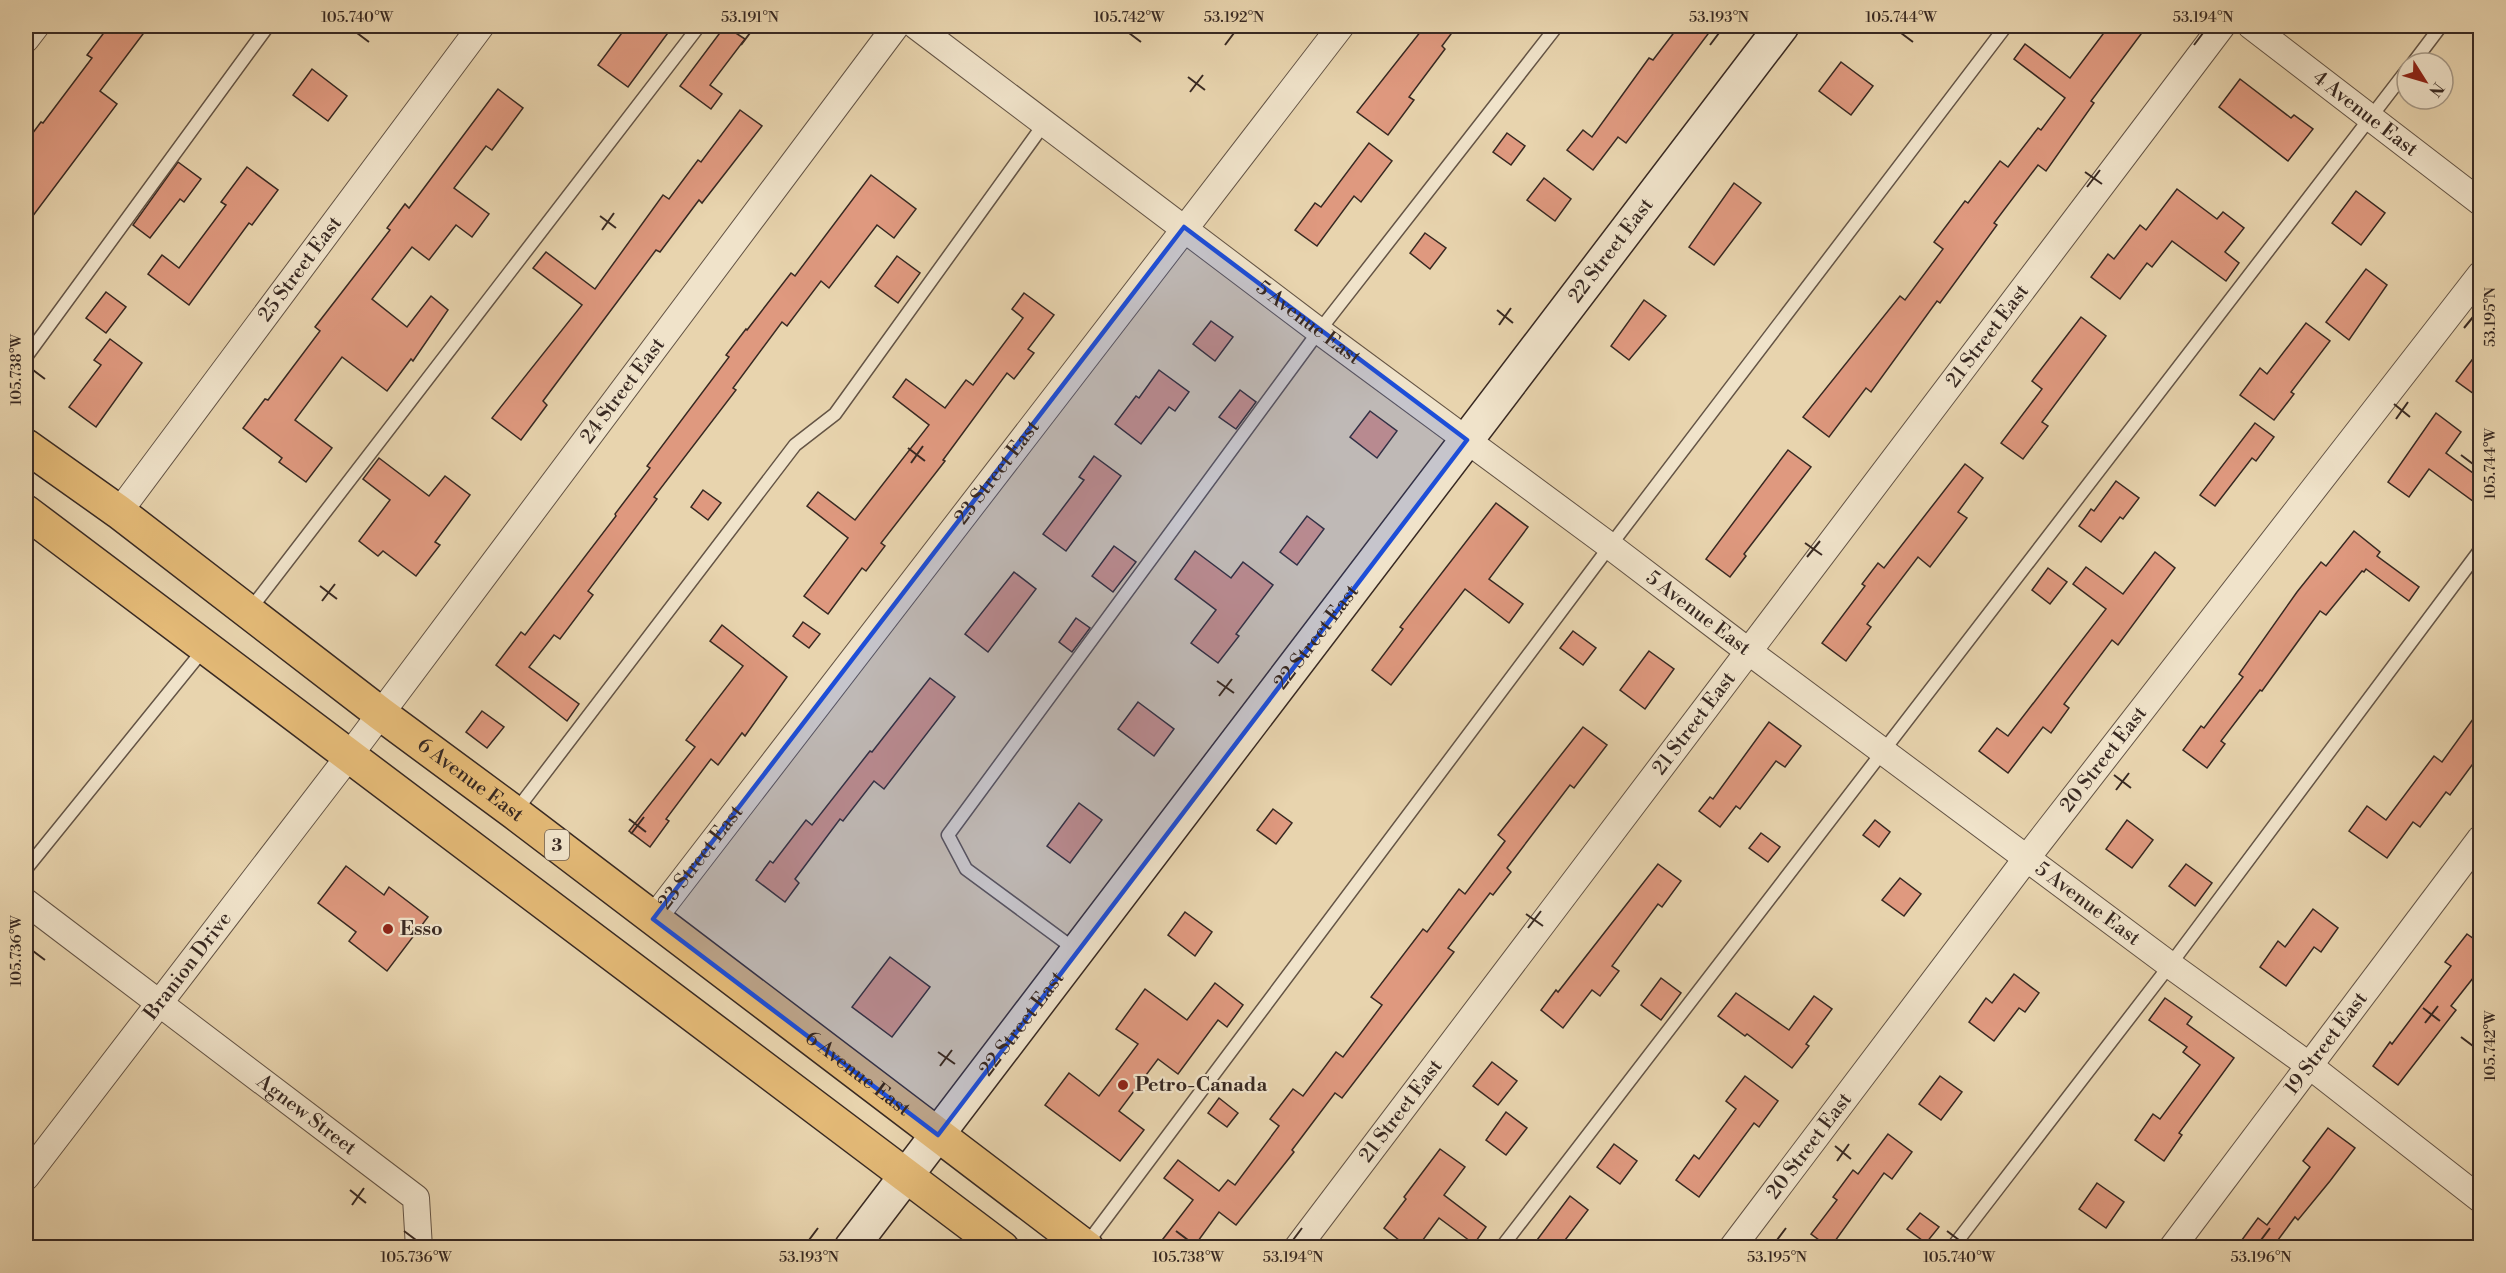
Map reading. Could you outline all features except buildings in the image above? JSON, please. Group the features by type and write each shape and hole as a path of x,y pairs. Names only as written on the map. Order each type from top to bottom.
{"main road":[{"name":"6 Avenue East","path":"26,446 119,512 381,714 515,813 1086,1247"},
{"path":"26,512 204,649 1002,1248"}],"street":[{"path":"26,39 36,26"},
{"name":"25 Street East","path":"119,512 481,26"},
{"name":"24 Street East","path":"349,756 897,26"},
{"name":"5 Avenue East","path":"916,26 1319,331 1610,546 2026,859 2310,1066 2481,1199"},
{"name":"23 Street East","path":"653,919 1341,26"},
{"name":"22 Street East","path":"851,1248 1782,26"},
{"name":"21 Street East","path":"1297,1248 2222,26"},
{"name":"4 Avenue East","path":"2251,26 2481,202"},
{"name":"20 Street East","path":"1732,1248 2026,859 2481,275"},
{"name":"Branion Drive","path":"26,1177 349,756"},
{"name":"19 Street East","path":"2172,1248 2481,839"},
{"path":"26,902 158,1003"},
{"name":"Agnew Street","path":"158,1003 417,1198 419,1248"}],"lane":[{"path":"26,357 268,26"},
{"path":"248,612 699,26"},
{"path":"1077,951 966,869 948,835 1319,331 1557,26"},
{"path":"1086,1247 1610,546 2006,26"},
{"path":"2422,51 2441,26"},
{"path":"1501,1248 2395,86"},
{"path":"515,813 795,445 835,414 1044,124"},
{"path":"1952,1248 2170,965 2481,550"},
{"path":"26,869 204,649"}],"highlighted area":[{"path":"1184,227 1467,440 938,1135 653,919"}],"place":[{"name":"Esso","path":"388,929"},
{"name":"Petro-Canada","path":"1123,1085"}]}
